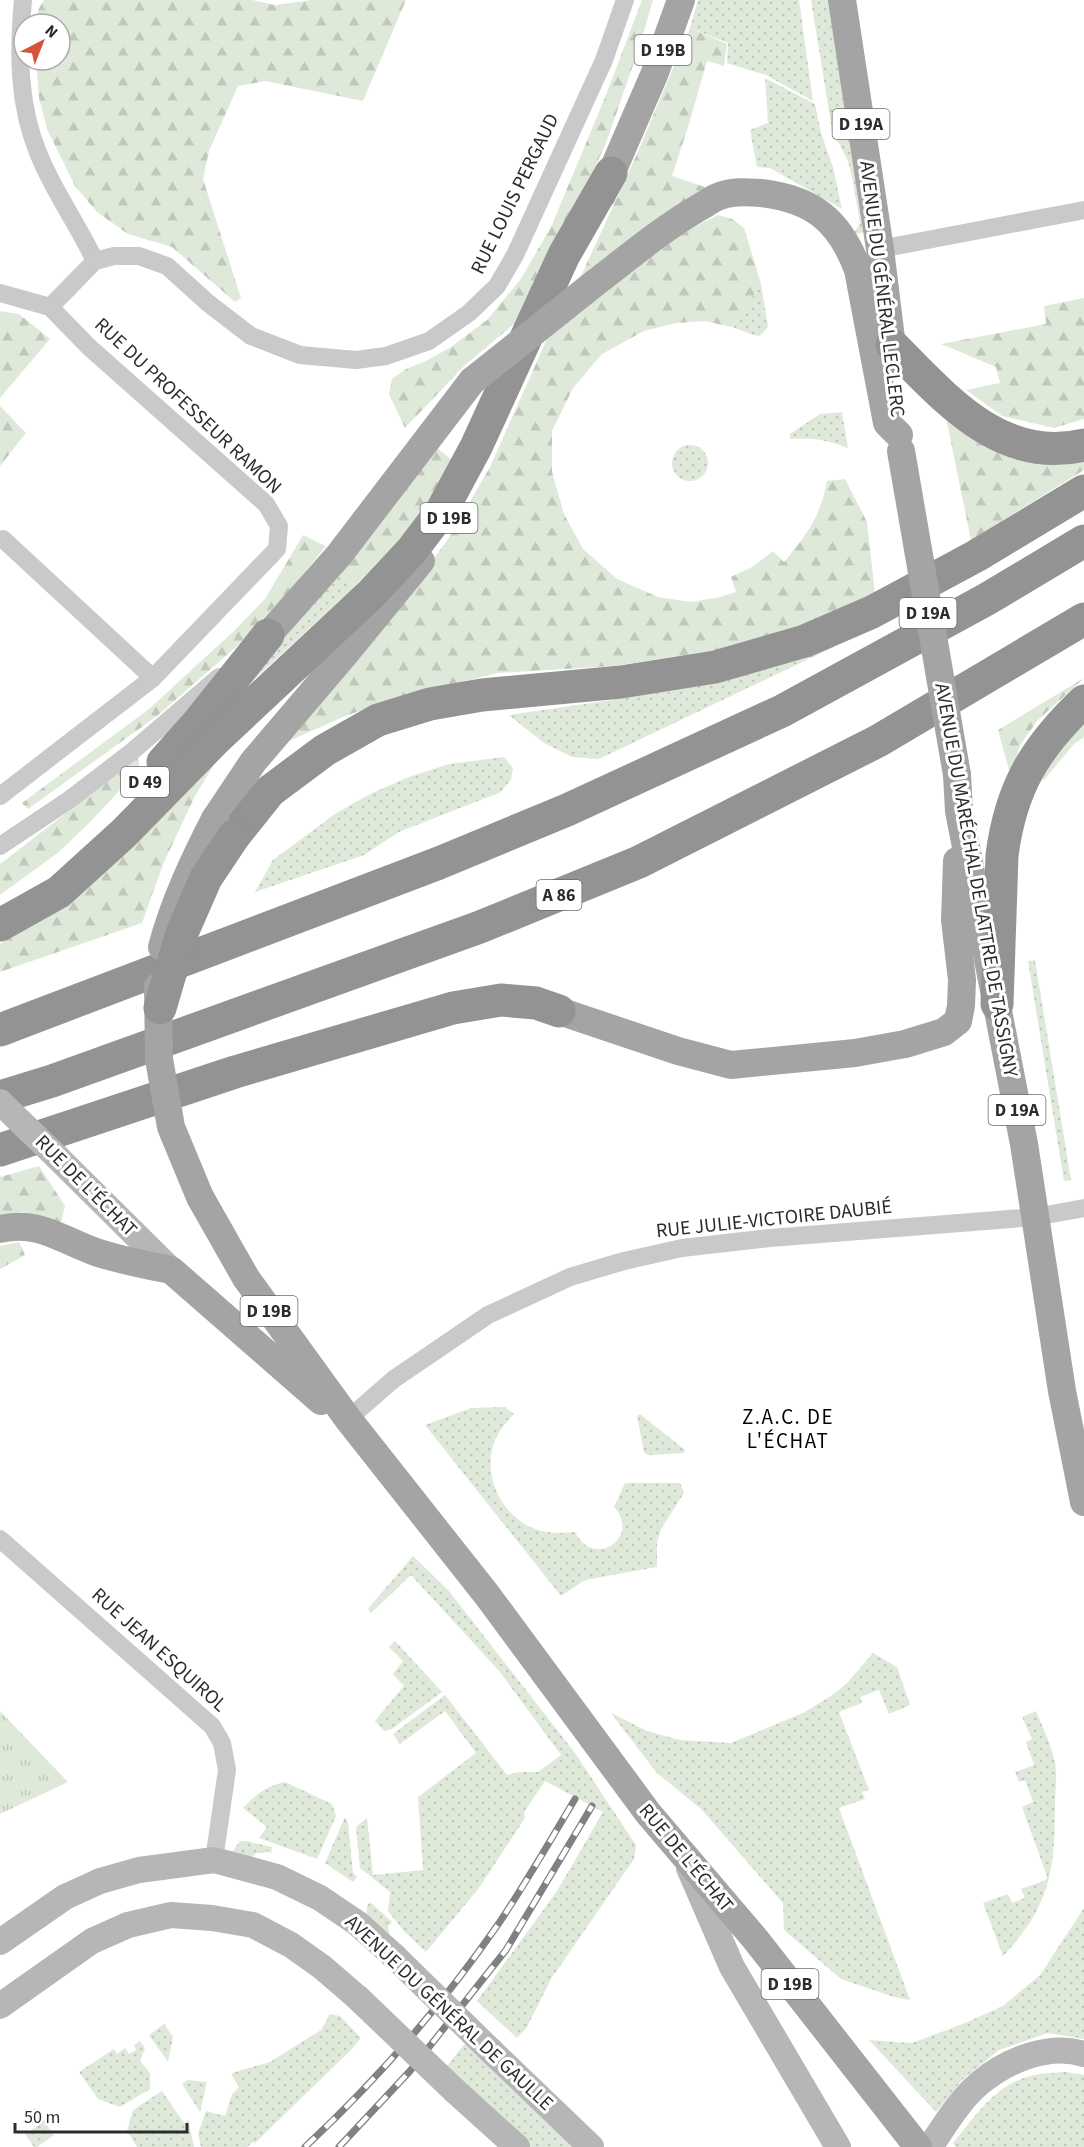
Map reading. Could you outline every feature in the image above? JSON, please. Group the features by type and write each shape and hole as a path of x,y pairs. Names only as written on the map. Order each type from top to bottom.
{"highway":[{"path":"5,922 59,892 124,832 215,740 371,594 412,550 441,512 476,447 564,255 611,173"},
{"path":"892,345 961,411 984,428 1012,442 1035,448 1063,449 1084,445"},
{"path":"160,1008 182,933 206,878 224,827 325,750 378,720 430,704 482,695 621,682 715,667 805,641 872,612 976,556 1084,491"},
{"path":"0,1030 429,867 567,810 782,711 987,599 1084,541"},
{"name":"A 86","path":"0,1097 52,1081 480,927 639,862 878,741 1084,619"},
{"name":"D 49","path":"5,922 110,820 197,724 268,635"},
{"path":"997,1004 1002,855 1005,832 1016,792 1045,742 1084,701"},
{"path":"0,1150 236,1072 477,1002 501,1000 536,1003 559,1011"}],"main road":[{"name":"D 19B","path":"224,827 253,762 422,560 486,458 563,289 654,75 681,0"},
{"name":"AVENUE DU GÉNÉRAL LECLERC","path":"842,0 880,249 892,345 900,443"},
{"path":"268,635 339,555 472,381 677,220 720,196 745,192 790,198 813,209 839,231 850,247 858,270 887,423 900,443"},
{"name":"AVENUE DU MARÉCHAL DE LATTRE DE TASSIGNY","path":"900,443 957,775 959,811 1024,1144 1062,1391 1084,1502"},
{"path":"559,1011 731,1065 855,1053 905,1044 944,1032 958,1021 962,1006 962,980 955,920 959,811"},
{"name":"D 19B","path":"160,1008 159,1059 171,1127 200,1197 246,1278 348,1419"},
{"name":"RUE DE L'ÉCHAT","path":"0,1102 171,1270"},
{"path":"0,1229 11,1226 42,1228 93,1251 171,1270 327,1406 348,1419"},
{"name":"RUE DE L'ÉCHAT","path":"348,1419 487,1596 648,1813 756,1940 918,2147"},
{"path":"684,1856 732,1967 838,2147"},
{"name":"AVENUE DU GÉNÉRAL DE GAULLE","path":"0,1942 65,1897 100,1881 139,1870 214,1860 278,1876 320,1898 357,1923 591,2147"},
{"path":"0,2006 92,1941 128,1925 171,1915 212,1918 253,1925 291,1945 322,1967 517,2147"},
{"path":"930,2147 955,2111 980,2083 1010,2062 1042,2052 1084,2054"}],"street":[{"path":"0,293 50,307 94,261 82,232 39,155 27,118 20,81 19,40 23,0"},
{"name":"RUE LOUIS PERGAUD","path":"94,261 114,256 139,256 167,266 208,303 251,336 300,355 356,360 386,356 429,341 469,314 497,286 515,255 604,60 625,0"},
{"path":"880,249 1084,210"},
{"name":"RUE DU PROFESSEUR RAMON","path":"0,796 153,678 277,549 279,526 266,504 89,347 50,307"},
{"path":"3,539 153,678"},
{"path":"0,846 69,800 129,754 268,635"},
{"name":"RUE JULIE-VICTOIRE DAUBIÉ","path":"348,1419 394,1379 488,1315 570,1277 624,1261 682,1248 782,1237 1035,1217 1084,1208"},
{"name":"RUE JEAN ESQUIROL","path":"0,1539 212,1726 222,1743 227,1770 214,1860"}],"green space":[{"path":"44,0 252,0 275,5 312,0 406,0 363,101 265,81 238,86 209,151 203,179 241,298 235,302 172,247 128,234 97,212 75,186 47,129 39,98 37,72 72,72 72,12 38,12"},
{"path":"642,0 653,0 606,143 543,281 533,281 526,314 465,365 405,428 389,394 392,379 406,369 451,347 487,320 520,280 551,227 606,95"},
{"path":"698,0 799,0 813,101 766,75 727,63 728,43 690,28"},
{"path":"811,0 829,0 864,232 853,235 860,223 853,181 848,161 832,130"},
{"path":"690,28 727,44 724,66 707,61 672,176 705,187 702,193 581,276 636,156"},
{"path":"765,78 815,104 842,209 770,168 757,167 750,130 768,123"},
{"path":"718,215 732,219 744,228 761,284 732,327 705,321 676,323 644,331 602,354 573,388 552,431 552,472 564,514 583,549 617,579 658,597 691,602 736,592 731,577 754,566 773,551 784,562 812,525 821,505 827,481 845,479 867,522 875,593 789,631 717,650 613,666 498,673 396,698 343,717 289,741 402,602 448,539 490,467 551,330 688,230"},
{"path":"761,284 768,327 760,336 732,327"},
{"path":"1084,298 1084,419 1054,428 1002,416 966,390 1000,383 996,367 941,344 1046,324 1044,306"},
{"path":"0,311 19,314 50,339 0,398"},
{"path":"0,406 26,433 0,466"},
{"path":"842,412 848,448 820,440 790,439 790,434 820,414"},
{"path":"946,418 1084,457 1084,470 971,540"},
{"path":"690,445 703,450 708,463 703,476 690,481 677,476 672,463 677,450"},
{"path":"437,448 457,464 413,525 355,586 339,574"},
{"path":"303,535 326,546 289,591 236,647 157,716 28,809 22,803 149,709 235,630 265,599"},
{"path":"339,574 355,586 218,713"},
{"path":"830,643 834,647 599,759 572,757 544,743 509,715 625,698"},
{"path":"1084,678 1038,720 1020,745 1011,777 998,730"},
{"path":"1084,722 1084,737 1075,743 1044,780 1036,775"},
{"path":"226,745 195,796 164,862 142,923 0,972 0,944 63,903"},
{"path":"504,757 513,768 511,779 501,792 399,832 364,855 255,892 273,860 335,814 372,793 409,777 449,764"},
{"path":"138,758 140,769 89,823 59,852 0,895 0,864"},
{"path":"1035,960 1071,1180 1064,1181 1028,961"},
{"path":"39,1166 65,1206 61,1223 22,1212 0,1215 0,1177"},
{"path":"19,1242 25,1255 0,1269 0,1246"},
{"path":"505,1407 514,1414 503,1426 495,1440 491,1453 493,1481 505,1506 514,1516 538,1530 552,1533 575,1532 583,1543 593,1548 603,1549 612,1545 619,1538 622,1529 621,1518 614,1507 625,1483 680,1483 684,1493 661,1529 657,1542 657,1567 585,1580 561,1596 425,1425 471,1408"},
{"path":"640,1414 685,1450 684,1453 648,1455 644,1452 637,1416"},
{"path":"413,1556 449,1591 575,1753 636,1845 634,1859 551,1979 527,2027 517,2038 477,2001 557,1891 603,1812 545,1781 524,1812 525,1818 479,1888 426,1952 404,1931 388,1911 390,1892 360,1868 356,1827 367,1818 373,1875 423,1870 418,1797 476,1753 445,1711 400,1744 393,1734 445,1695 507,1775 519,1772 538,1772 561,1755 500,1672 411,1575 371,1613 368,1609"},
{"path":"395,1641 442,1692 392,1729 384,1731 375,1721 404,1686 393,1674 403,1661 389,1647"},
{"path":"873,1653 897,1667 910,1705 889,1714 879,1690 860,1697 862,1703 839,1712 869,1790 862,1792 865,1799 839,1808 910,2000 841,1979 784,1930 783,1903 702,1810 656,1772 611,1713 647,1731 680,1740 731,1743 803,1713 831,1696 846,1684"},
{"path":"0,1711 68,1782 0,1814"},
{"path":"1036,1711 1050,1746 1056,1769 1055,1827 1051,1868 1047,1886 1031,1921 1003,1956 983,1903 1008,1894 1012,1903 1025,1898 1021,1889 1046,1880 1047,1876 1022,1807 1033,1802 1025,1780 1019,1782 1015,1772 1034,1765 1026,1742 1032,1739 1022,1717"},
{"path":"285,1782 332,1804 336,1816 317,1859 259,1838 267,1827 243,1808 262,1791"},
{"path":"345,1817 348,1823 353,1873 357,1877 353,1882 325,1863"},
{"path":"240,1841 272,1847 271,1853 266,1851 256,1853 250,1860 226,1851 233,1851"},
{"path":"370,1902 392,1922 388,1926 391,1942 366,1919 367,1906"},
{"path":"1084,1908 1084,2039 1048,2033 999,2050 962,2080 936,2112 869,2040 912,2043 1003,2006 1040,1975"},
{"path":"330,2014 340,2016 361,2038 351,2050 255,2143 247,2147 201,2147 198,2134 206,2111 225,2116 232,2094 239,2087 231,2074 270,2062 321,2030"},
{"path":"164,2024 173,2037 168,2062 149,2035"},
{"path":"140,2041 145,2048 140,2061 150,2073 150,2089 120,2107 98,2099 79,2072 114,2049 117,2054 125,2048 129,2054 136,2050 134,2045"},
{"path":"467,2041 576,2147 530,2147 446,2067"},
{"path":"1065,2072 1084,2075 1084,2147 956,2147 953,2143 984,2105 1003,2089 1029,2076"},
{"path":"188,2080 207,2082 200,2112 182,2084"},
{"path":"162,2091 184,2123 188,2120 194,2147 137,2147 127,2131 133,2110"},
{"path":"35,2108 54,2135 37,2147 34,2147 25,2134 39,2125 30,2111"}],"railway":[{"path":"305,2147 383,2068 455,1983 509,1908 575,1799"},
{"path":"339,2147 410,2071 506,1950 592,1806"}],"district":[{"name":"Z.A.C. DE L'ÉCHAT","path":"788,1429"}]}
